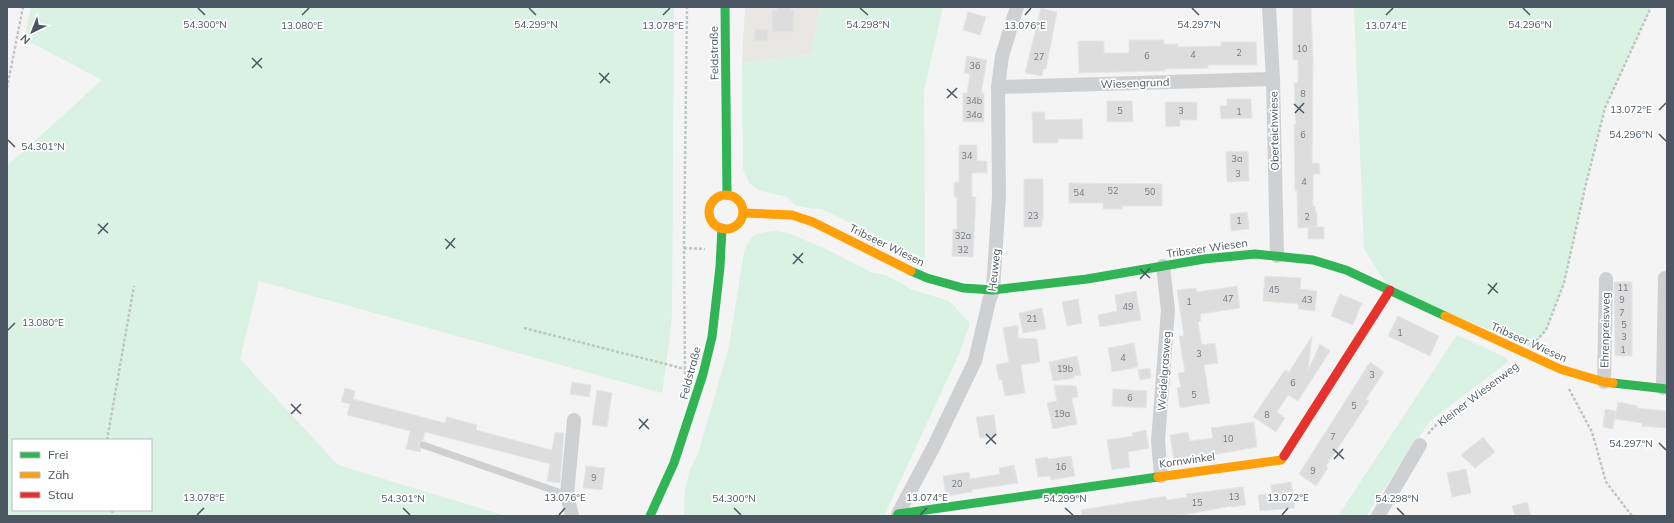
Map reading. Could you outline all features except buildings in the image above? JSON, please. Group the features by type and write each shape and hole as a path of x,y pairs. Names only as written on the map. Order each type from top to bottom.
{"street":[{"name":"Feldstraße","path":"725,7 727,195"},
{"name":"Heuweg","path":"898,515 935,444 974,361 993,290 999,196 998,87 1002,56 1017,7"},
{"name":"Oberteichwiese","path":"1269,7 1273,79 1277,256"},
{"name":"Wiesengrund","path":"998,87 1273,79"},
{"path":"727,195 737,199 743,213 738,224 733,227 722,228 712,222 709,212 712,201 716,198 727,195"},
{"name":"Tribseer Wiesen","path":"743,213 792,215 813,222 873,254 927,278 963,288 993,290 1087,279 1204,259 1255,254 1313,260 1346,270 1560,369 1604,382 1665,388"},
{"name":"Feldstraße","path":"650,516 674,463 703,374 712,337 720,267 722,228"},
{"name":"Weidelgrasweg","path":"1161,476 1158,441 1168,310 1163,266"},
{"path":"1665,278 1665,388"},
{"name":"Ehrenpreisweg","path":"1604,382 1606,279"},
{"name":"Kornwinkel","path":"898,515 1161,476 1281,460 1390,290"},
{"path":"572,516 567,495 574,420"},
{"path":"1378,516 1420,445"}],"lane":[{"path":"423,445 567,495"}],"path":[{"path":"7,88 23,7"},
{"path":"685,369 684,248 687,7"},
{"name":"Kleiner Wiesenweg","path":"1420,445 1439,422 1457,407 1513,369 1546,330 1564,283 1585,188 1605,108 1650,7"},
{"path":"107,439 134,286"},
{"path":"524,328 703,374"},
{"path":"1568,388 1592,432 1600,455 1606,482 1632,516"}],"shaded area":[{"path":"745,7 820,7 812,54 742,63"}],"green space":[{"path":"31,7 674,7 672,315 662,393 259,281 240,359 338,465 506,516 7,516 7,166 102,80 24,39"},
{"path":"820,7 943,7 924,91 925,259 822,209 807,208 795,205 787,197 761,191 750,184 743,169 742,63 812,54"},
{"path":"1354,7 1651,7 1605,108 1585,188 1564,283 1546,330 1532,347 1390,290 1364,249"},
{"path":"776,231 788,233 822,247 873,273 885,275 910,289 949,301 970,323 959,354 884,516 684,516 685,490 690,469 698,454 729,346 744,252 749,241 755,235 763,232"},
{"path":"1457,335 1507,358 1508,362 1430,421 1366,516 1338,516"}],"traffic: fast":[{"path":"725,7 727,195"},
{"path":"650,516 674,463 703,374 712,337 720,267 722,228"},
{"path":"911,271 927,278 963,288 993,290 1087,279 1204,259 1255,254 1313,260 1346,270 1445,316"},
{"path":"1613,383 1667,389"},
{"path":"897,516 898,514 1158,477"}],"traffic: slow":[{"path":"726,195 738,200 743,212 738,224 726,229 714,224 709,212 714,200 726,195"},
{"path":"743,213 792,215 813,222 911,271"},
{"path":"1445,316 1560,369 1604,382 1613,383"},
{"path":"1158,477 1281,460 1284,456"}],"traffic: jam":[{"path":"1284,456 1390,290"}]}
